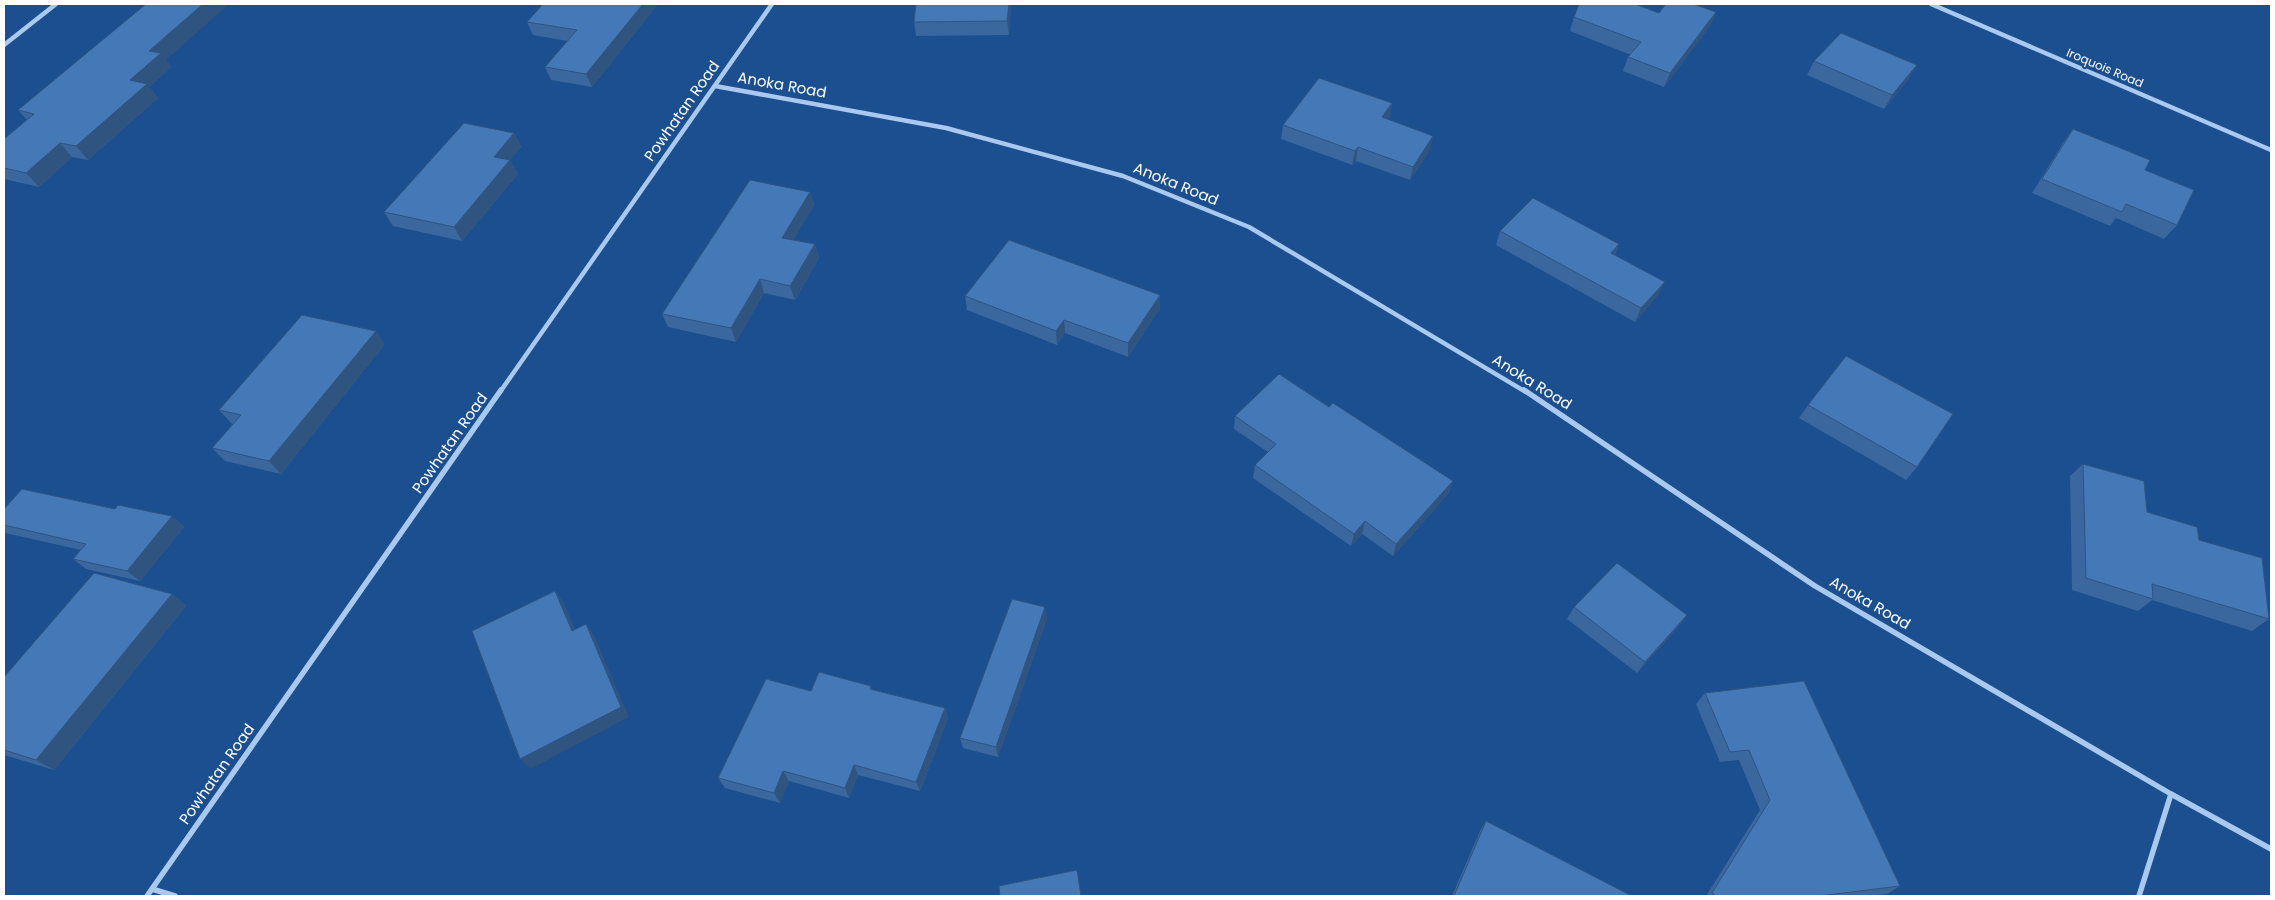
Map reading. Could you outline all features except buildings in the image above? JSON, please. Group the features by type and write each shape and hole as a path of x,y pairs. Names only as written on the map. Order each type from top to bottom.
{"street":[{"path":"4,45 56,4"},
{"name":"Powhatan Road","path":"147,896 772,4"},
{"name":"Iroquois Road","path":"1931,4 2271,150"},
{"name":"Anoka Road","path":"715,86 946,128 1123,176 1250,227 1532,395 1815,586 2171,794 2271,850"},
{"path":"2139,896 2171,794"},
{"path":"152,889 175,896"}]}
